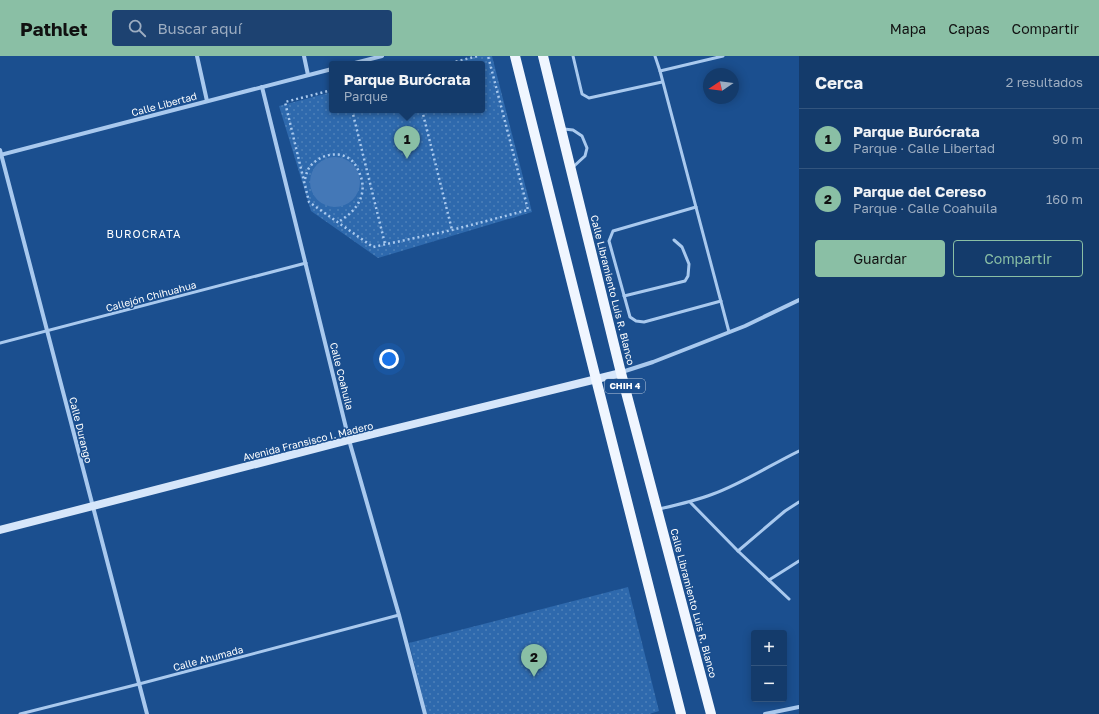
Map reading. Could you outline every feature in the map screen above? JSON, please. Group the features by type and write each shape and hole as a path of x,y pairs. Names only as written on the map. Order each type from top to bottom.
{"main road":[{"name":"CHIH 4","path":"515,56 681,714"},
{"name":"Calle Libramiento Luis R. Blanco","path":"544,56 622,373 711,714"},
{"name":"Avenida Fransisco I. Madero","path":"0,530 349,440 622,373"}],"street":[{"path":"197,56 207,101"},
{"path":"304,56 308,75"},
{"path":"363,61 382,56"},
{"name":"Calle Libertad","path":"0,154 329,70"},
{"name":"Calle Coahuila","path":"262,87 349,440 399,615 425,714"},
{"name":"Calle Durango","path":"0,154 48,331 147,714"},
{"path":"622,373 745,326 799,300"},
{"path":"764,714 799,707"}],"lane":[{"path":"573,56 582,94 589,98 662,82"},
{"path":"655,56 729,332"},
{"path":"660,71 723,56"},
{"path":"561,129 573,130 582,136 587,148 586,156 571,169"},
{"path":"696,207 613,231 609,241 630,317 636,321 644,322 721,301"},
{"path":"624,296 685,281 688,276 689,264 682,246 674,240"},
{"name":"Callejón Chihuahua","path":"0,343 306,263"},
{"path":"657,509 690,502 712,495 799,451"},
{"path":"690,502 738,551 789,599"},
{"path":"738,551 785,511 799,502"},
{"path":"769,580 799,561"},
{"name":"Calle Ahumada","path":"20,714 399,615"}],"path":[{"path":"458,61 478,56"},
{"path":"329,91 285,102 309,202 373,247 452,230 528,210 488,56"},
{"path":"353,113 385,244"},
{"path":"423,113 452,230"},
{"path":"304,180 308,169 320,158 333,155 345,156 352,160 362,177 363,189 358,204 353,211 338,222"},
{"path":"362,177 368,176"}],"shaded area":[{"path":"476,56 492,56 532,212 378,258 311,211 279,106 329,93 329,113 485,113 485,61 456,61"},
{"path":"628,587 659,711 649,714 427,714 409,643"}],"building":[{"path":"335,157 344,159 353,164 358,173 360,182 358,191 353,200 344,205 335,207 326,205 317,200 312,191 310,182 312,173 317,164 326,159"}],"place":[{"name":"Parque Burócrata","path":"407,159"},
{"name":"Parque del Cereso","path":"534,677"}],"district":[{"name":"BUROCRATA","path":"144,234"}]}
